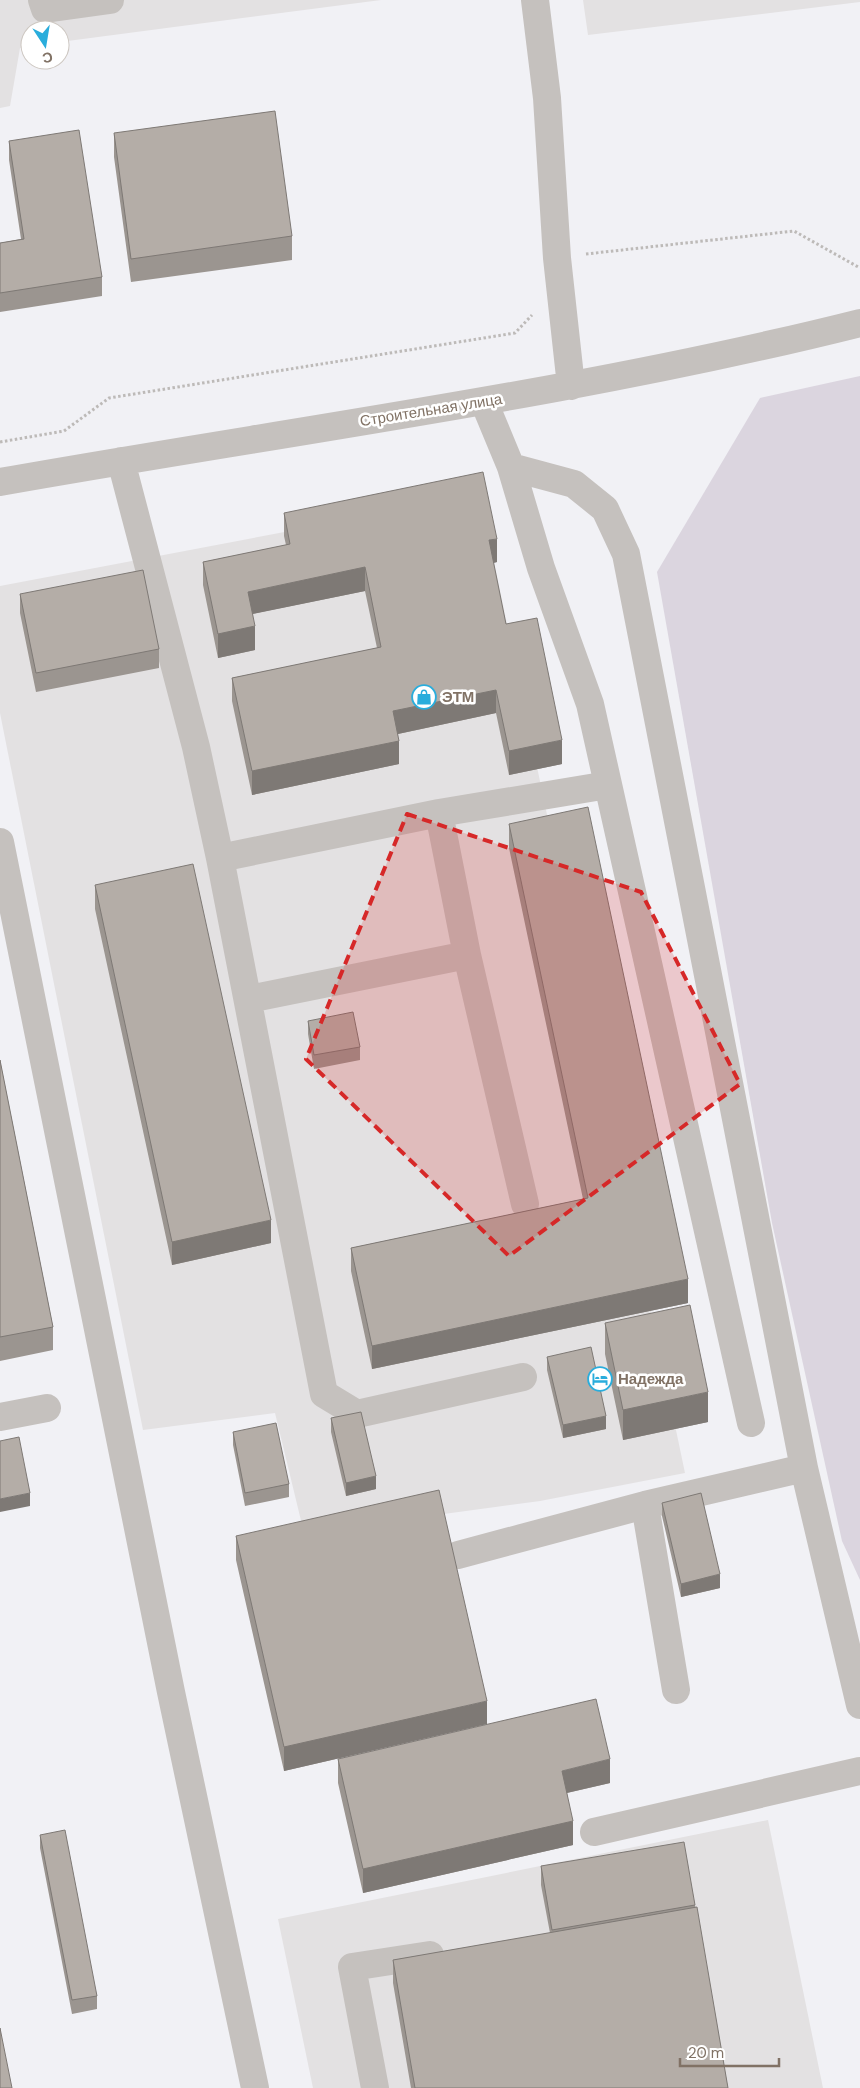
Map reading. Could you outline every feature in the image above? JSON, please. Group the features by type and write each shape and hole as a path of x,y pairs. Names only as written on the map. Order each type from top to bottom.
{"street":[{"path":"42,0 45,9 110,0"},
{"path":"535,0 547,98 557,258 570,386"},
{"name":"Строительная улица","path":"0,482 121,460 484,402 764,347 860,323"},
{"path":"484,402 511,467 541,568 590,704 750,1423"},
{"path":"121,460 196,747 249,999 324,1394 356,1414 523,1377"},
{"path":"511,467 574,484 605,509 626,554 804,1468 860,1705"},
{"path":"220,858 439,813 608,785"},
{"path":"439,813 467,955 524,1204"},
{"path":"0,842 171,1692 255,2088"},
{"path":"249,999 467,955"},
{"path":"0,1417 47,1408"},
{"path":"458,1555 646,1505 804,1468"},
{"path":"646,1505 676,1690"},
{"path":"594,1832 860,1771"},
{"path":"375,2088 352,1967 454,1951"}],"path":[{"path":"557,258 794,231 860,268"},
{"path":"0,442 64,431 109,398 515,333 536,311"}],"highlighted area":[{"path":"407,814 641,892 740,1084 509,1256 306,1059"}],"shaded area":[{"path":"0,0 381,0 70,41 70,20 20,20 20,48 10,106 0,108"},
{"path":"583,0 860,0 860,2 588,35"},
{"path":"860,376 860,1580 842,1541 772,1223 657,572 760,398"},
{"path":"480,495 685,1473 540,1501 304,1533 275,1413 143,1430 0,713 0,586"},
{"path":"768,1820 823,2088 313,2088 278,1919"}],"building":[{"path":"275,111 292,236 131,259 114,133"},
{"path":"79,130 102,277 0,293 0,243 24,239 9,141"},
{"path":"483,472 497,539 489,540 506,624 537,618 562,740 509,751 496,690 393,711 399,741 252,771 232,678 381,647 365,567 248,592 255,626 218,634 203,562 290,544 284,513"},
{"path":"143,570 159,649 36,673 20,594"},
{"path":"588,807 688,1279 372,1346 351,1248 588,1198 509,824"},
{"path":"193,864 271,1220 172,1242 95,885"},
{"path":"353,1012 360,1047 314,1055 308,1021"},
{"path":"0,1060 53,1327 0,1337"},
{"path":"690,1305 708,1392 623,1410 605,1323"},
{"path":"591,1347 606,1416 563,1425 547,1357"},
{"path":"361,1412 376,1476 346,1483 331,1418"},
{"path":"276,1423 289,1484 245,1493 233,1432"},
{"path":"19,1437 30,1493 0,1499 0,1441"},
{"path":"439,1490 487,1701 284,1747 236,1536"},
{"path":"701,1493 720,1574 681,1584 662,1503"},
{"path":"596,1699 610,1759 562,1771 573,1821 363,1869 338,1759"},
{"path":"65,1830 97,1996 72,2000 40,1835"},
{"path":"684,1842 695,1905 552,1930 541,1866"},
{"path":"697,1907 728,2088 415,2088 393,1960"},
{"path":"0,2028 12,2088 0,2088"}],"place":[{"name":"ЭТМ","path":"424,697"},
{"name":"Надежда","path":"600,1379"}]}
